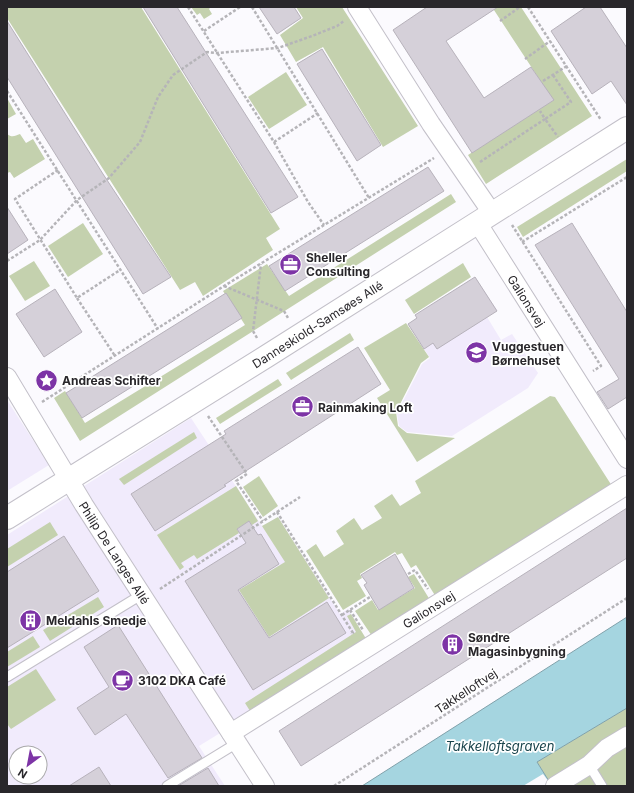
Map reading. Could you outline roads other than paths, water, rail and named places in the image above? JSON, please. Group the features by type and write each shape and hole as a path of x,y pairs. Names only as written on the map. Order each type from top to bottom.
{"street":[{"name":"Galionsvej","path":"362,9 448,149 464,172 485,218 577,381 627,459"},
{"name":"Danneskiold-Samsøes Allé","path":"7,518 267,356 627,128"},
{"name":"Philip De Langes Allé","path":"7,377 68,479 265,786"},
{"name":"Galionsvej","path":"234,738 437,604 627,485"},
{"path":"556,786 589,765 607,748 627,736"}],"lane":[{"path":"7,677 143,597"},
{"path":"167,786 234,738"},
{"path":"589,765 602,786"}],"water":[{"name":"Takkelloftsgraven","path":"627,617 627,708 537,762 552,786 362,786"}],"place":[{"name":"Sheller Consulting","path":"290,264"},
{"name":"Vuggestuen Børnehuset","path":"476,353"},
{"name":"Andreas Schifter","path":"47,380"},
{"name":"Rainmaking Loft","path":"303,407"},
{"name":"Meldahls Smedje","path":"30,620"},
{"name":"Søndre Magasinbygning","path":"453,644"},
{"name":"3102 DKA Café","path":"122,680"}]}
